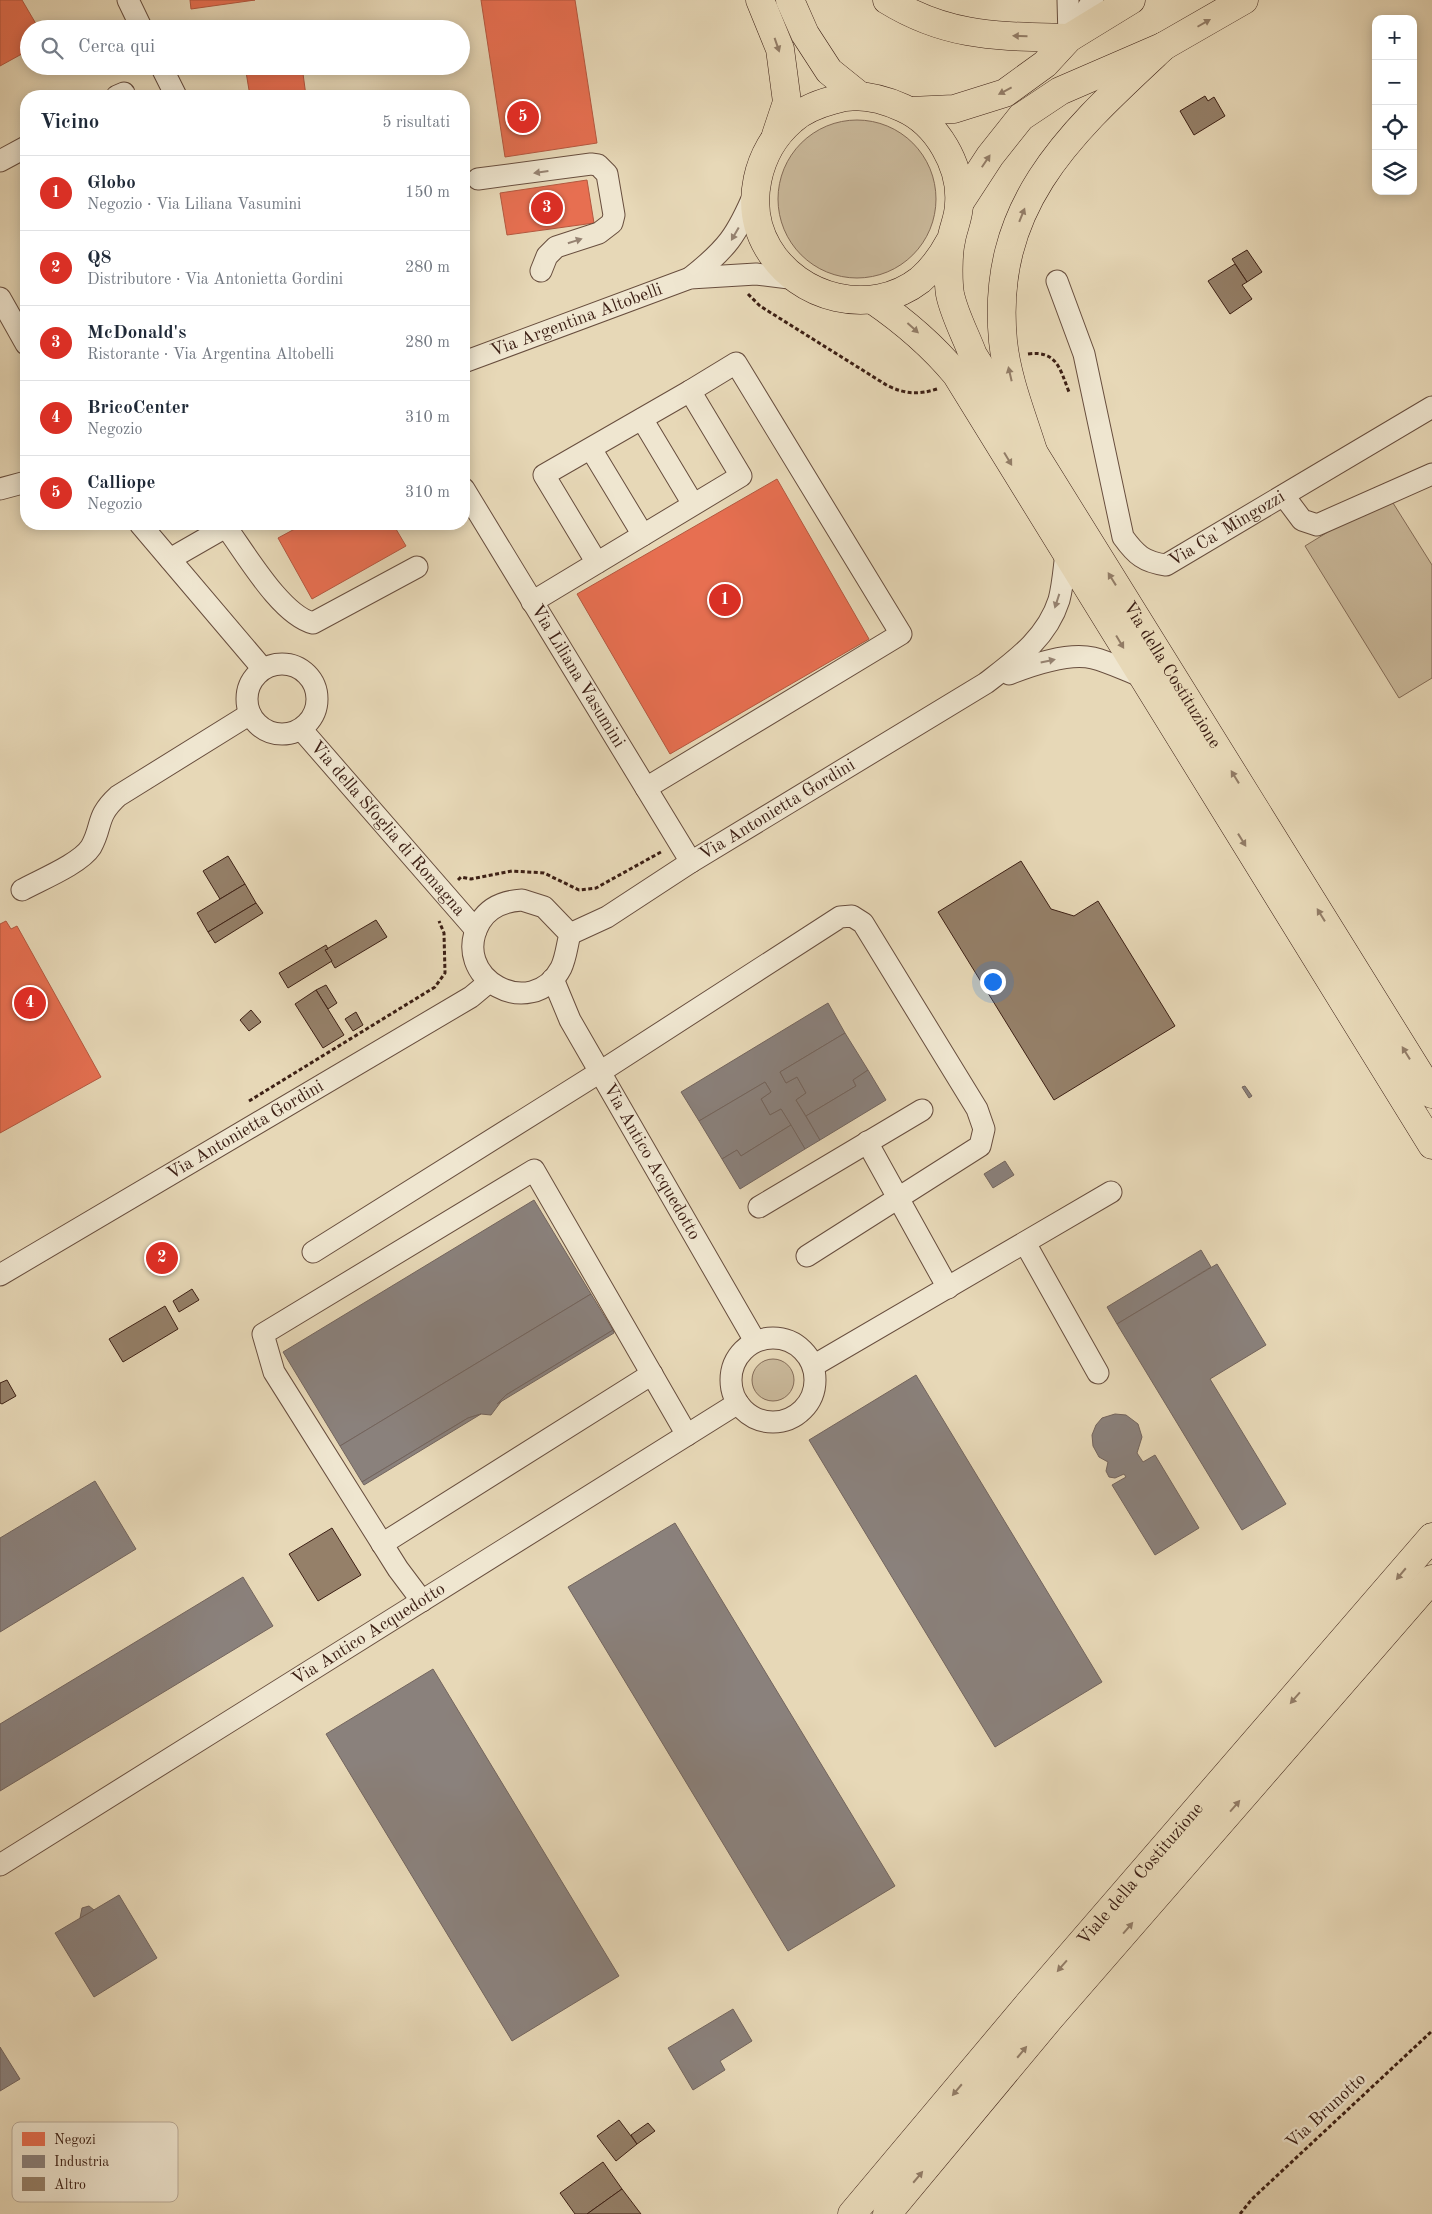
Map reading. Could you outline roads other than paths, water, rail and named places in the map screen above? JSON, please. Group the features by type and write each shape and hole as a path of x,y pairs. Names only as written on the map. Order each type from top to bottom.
{"main road":[{"path":"760,0 780,49 787,102 776,136 762,162 755,190 757,219 767,247 786,272 812,290 842,299 873,300 897,293 919,280 937,263 950,241 957,222 960,202 955,166 938,135 910,111 886,100 860,96 836,98 814,106 793,119 776,136"},
{"path":"790,0 805,34 829,72 860,96"},
{"path":"887,0 910,14 935,24 969,33 1069,38"},
{"path":"910,111 954,109 1005,93 1045,64 1069,38 1131,0"},
{"path":"960,202 990,156 1020,117 1060,91 1164,46 1244,0"},
{"path":"1034,454 1011,379 1003,343 1004,278 1012,240 1031,193 1072,134 1164,46"},
{"name":"Via della Costituzione","path":"950,241 950,294 973,355 1432,1094"},
{"path":"873,300 907,323 930,344 956,374 1432,1145"},
{"name":"Viale della Costituzione","path":"852,2214 1031,2001 1432,1537"},
{"name":"Viale della Costituzione","path":"887,2214 1050,2018 1432,1579"}],"street":[{"path":"128,0 138,20"},
{"path":"1068,0 1069,38"},
{"path":"1069,38 1093,0"},
{"path":"166,75 173,90"},
{"path":"0,161 20,150"},
{"path":"478,179 591,164 598,165 607,174 614,215 612,223 599,233 556,247 547,256 540,271"},
{"name":"Via Argentina Altobelli","path":"690,278 729,244 744,218 755,190"},
{"name":"Via Argentina Altobelli","path":"470,360 690,278 756,274 797,279"},
{"name":"Via Ca' Mingozzi","path":"1057,281 1084,354 1123,537 1134,552 1150,563 1166,565 1432,407"},
{"path":"0,298 20,333"},
{"path":"597,563 544,475 736,363 900,634 646,788"},
{"path":"532,602 741,476 690,391"},
{"path":"642,419 693,504"},
{"path":"591,448 643,535"},
{"path":"1284,496 1302,520 1317,525 1432,474"},
{"path":"0,489 20,484"},
{"name":"Via Liliana Vasumini","path":"470,500 691,862"},
{"path":"145,530 264,669"},
{"path":"170,559 219,530"},
{"path":"231,530 284,606 302,620 313,623 417,567"},
{"name":"Via Antonietta Gordini","path":"570,934 607,917 691,862 986,683 1026,652 1046,628 1059,600 1066,553"},
{"name":"Via Antonietta Gordini","path":"986,683 1032,665 1062,658 1092,657 1141,676"},
{"path":"285,663 305,672 312,680 317,690 316,707 310,722 301,729 290,733 272,732 257,723 250,714 247,694 256,676 264,669 285,663"},
{"path":"22,890 80,858 91,847 105,808 118,796 250,714"},
{"name":"Via della Sfoglia di Romagna","path":"301,729 476,930"},
{"path":"522,900 544,907 570,934 562,967 553,979 542,988 528,992 514,993 501,989 489,982 475,961 473,951 476,930 482,919 495,908 510,901 522,900"},
{"path":"313,1252 600,1072 840,918 852,916 863,923 977,1109 984,1129 980,1146 807,1256"},
{"name":"Via Antico Acquedotto","path":"553,979 570,1020 755,1341"},
{"name":"Via Antonietta Gordini","path":"0,1275 471,997 489,982"},
{"path":"759,1207 922,1110"},
{"path":"867,1142 948,1288"},
{"path":"422,1601 382,1544 274,1372 263,1334 534,1170 687,1435"},
{"path":"813,1366 1112,1192"},
{"path":"1025,1243 1098,1373"},
{"path":"769,1337 783,1338 796,1344 807,1354 813,1366 816,1380 813,1393 807,1405 798,1414 786,1420 772,1422 753,1416 738,1403 732,1390 733,1368 743,1350 755,1341 769,1337"},
{"path":"382,1544 652,1374"},
{"name":"Via Antico Acquedotto","path":"0,1865 738,1403"}],"place":[{"name":"Calliope","path":"523,117"},
{"name":"McDonald's","path":"547,208"},
{"name":"Globo","path":"725,600"},
{"name":"BricoCenter","path":"30,1003"},
{"name":"Q8","path":"162,1258"}]}
